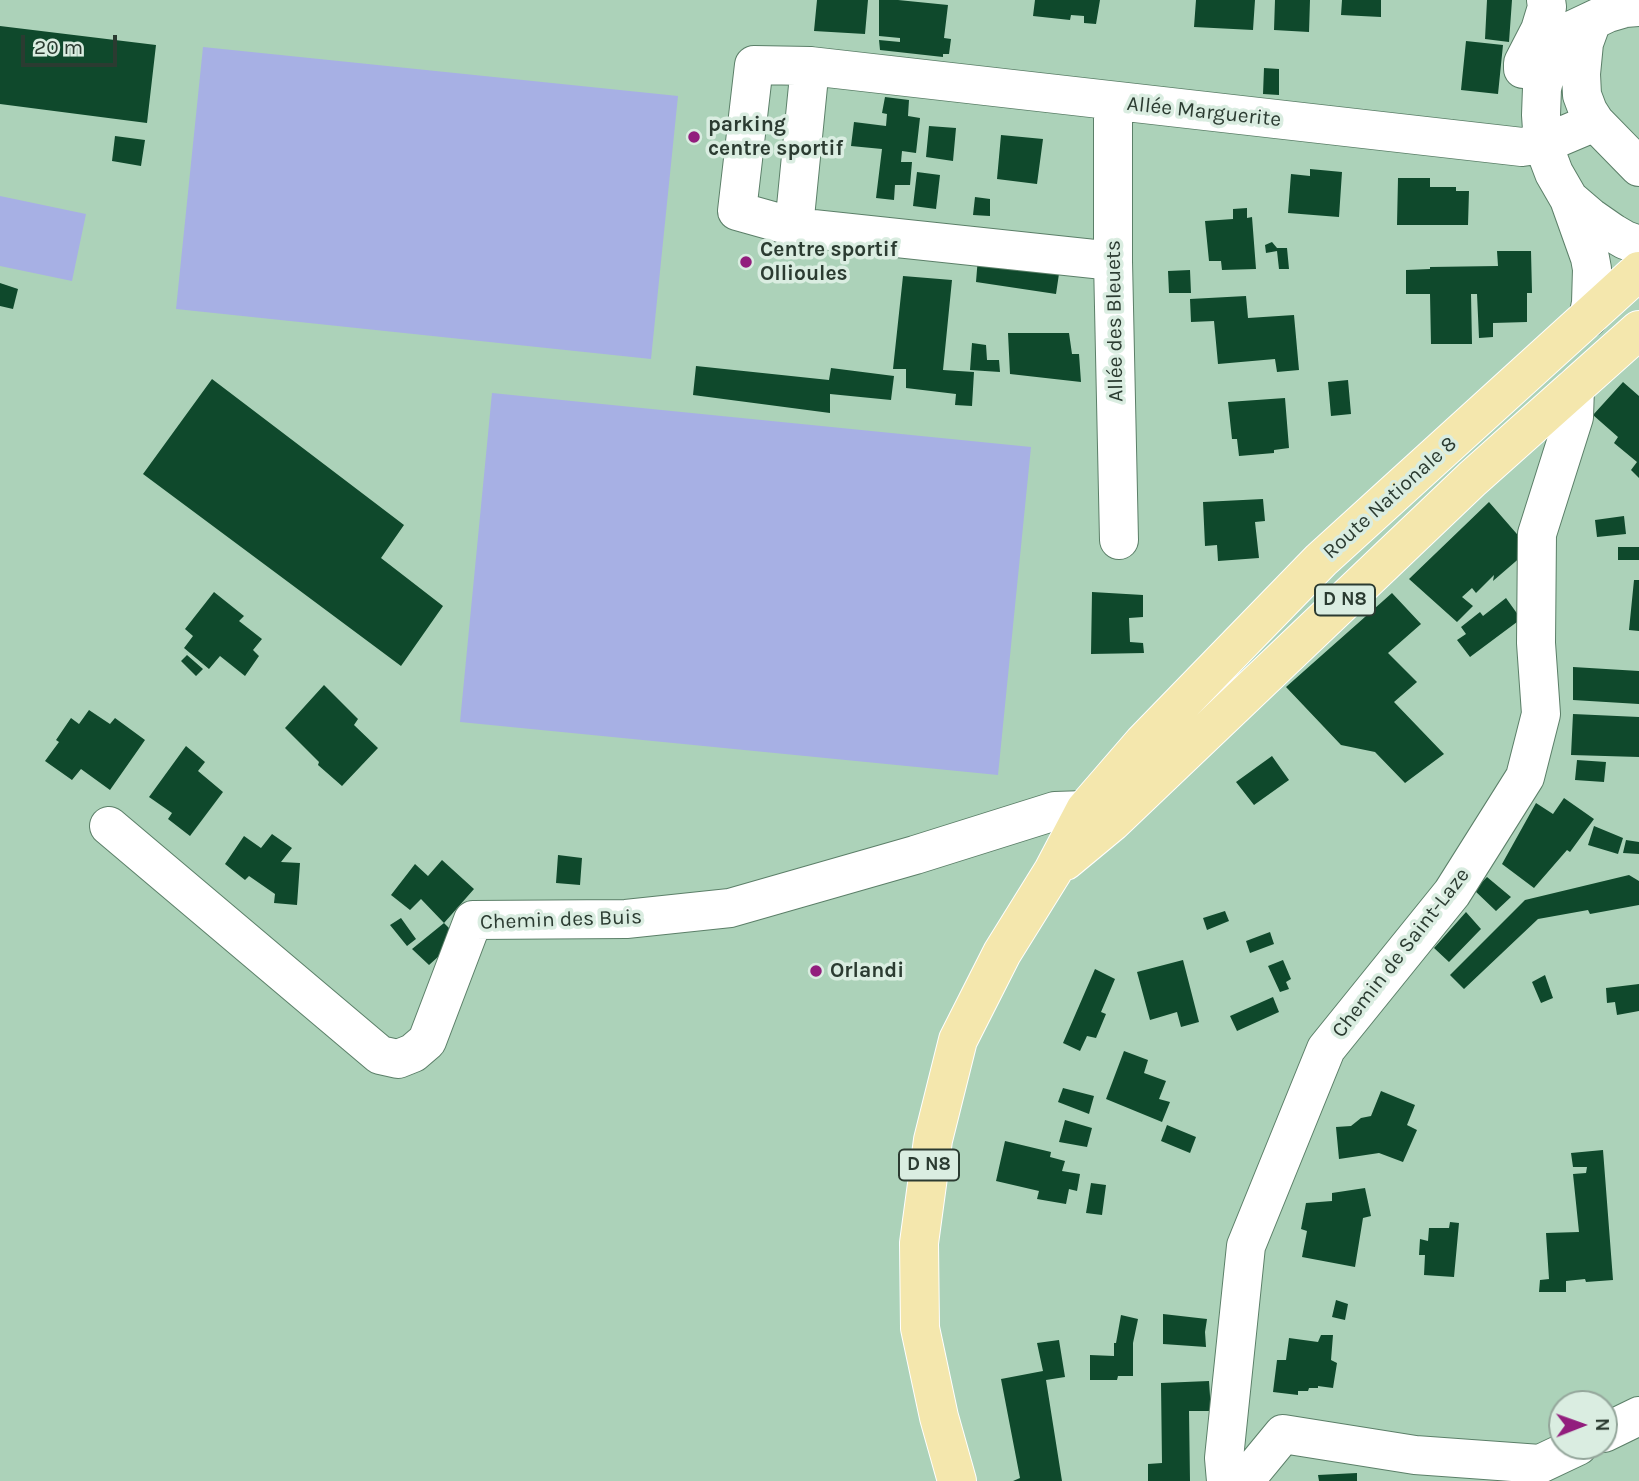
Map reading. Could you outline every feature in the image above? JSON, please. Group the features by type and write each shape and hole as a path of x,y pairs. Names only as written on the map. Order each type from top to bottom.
{"main road":[{"name":"Route Nationale 8","path":"957,1481 939,1417 920,1328 919,1243 933,1140 958,1040 1002,953 1053,871 1085,810 1143,743 1321,561 1639,271"},
{"name":"Route Nationale 8","path":"1053,871 1112,822 1472,479 1639,330"}],"street":[{"path":"1546,0 1547,7 1540,30 1523,63 1523,96 1542,130 1554,173 1569,199 1590,258 1591,303 1588,318"},
{"path":"1588,11 1608,13 1639,7"},
{"path":"1542,130 1542,88 1548,66 1558,46 1588,11"},
{"path":"1588,11 1581,74 1588,111 1595,122 1639,167"},
{"name":"Allée Marguerite","path":"794,227 737,211 754,65 810,66 1522,147 1542,130 1595,122"},
{"path":"810,66 794,227 1113,261"},
{"name":"Allée des Bleuets","path":"1113,102 1113,261 1119,540"},
{"path":"1569,199 1613,233 1639,245"},
{"name":"Chemin de Saint-Laze","path":"1226,1481 1224,1458 1246,1247 1326,1049 1452,893 1525,777 1541,714 1536,643 1537,534 1574,417 1575,387"},
{"name":"Chemin des Buis","path":"109,826 380,1055 398,1059 413,1053 427,1041 473,920 626,919 730,908 915,855 1055,811 1085,810"},
{"path":"1618,1426 1639,1416"},
{"path":"1250,1481 1250,1474 1283,1434 1415,1468 1540,1464 1548,1460"}],"shaded area":[{"path":"203,47 678,96 651,359 176,309"},
{"path":"0,196 86,214 72,281 0,266"},
{"path":"492,393 1031,447 998,775 460,722"}],"building":[{"path":"817,0 868,0 865,34 814,31"},
{"path":"879,0 948,5 944,38 951,39 949,54 943,54 943,57 880,50 879,40 900,42 900,38 879,36"},
{"path":"1035,0 1100,0 1096,24 1084,23 1084,16 1071,15 1070,20 1033,16"},
{"path":"1196,0 1255,0 1253,30 1194,27"},
{"path":"1275,0 1310,0 1309,32 1274,30"},
{"path":"1342,0 1381,0 1381,17 1341,15"},
{"path":"1487,0 1512,0 1509,42 1485,39"},
{"path":"0,26 156,45 147,123 0,104"},
{"path":"1466,41 1503,45 1498,94 1461,90"},
{"path":"1264,68 1279,69 1279,95 1263,94"},
{"path":"885,97 909,100 908,116 920,118 916,153 902,151 901,162 912,162 910,185 895,185 894,200 876,198 882,149 851,146 854,122 886,126 887,114 882,113"},
{"path":"929,126 956,128 953,161 926,157"},
{"path":"1001,135 1043,139 1037,184 997,179"},
{"path":"115,136 145,140 141,166 112,161"},
{"path":"1310,169 1342,172 1339,217 1288,213 1291,174 1310,176"},
{"path":"917,172 940,175 936,209 913,206"},
{"path":"1398,178 1430,178 1430,187 1456,187 1456,191 1469,191 1468,225 1397,225"},
{"path":"975,197 990,199 990,216 973,215"},
{"path":"1247,208 1247,218 1252,217 1256,269 1222,270 1221,261 1209,261 1205,221 1233,219 1233,209"},
{"path":"1272,242 1277,248 1287,248 1289,269 1279,269 1277,251 1266,253 1265,245"},
{"path":"1497,251 1531,251 1532,293 1527,293 1527,322 1493,323 1493,337 1479,338 1477,294 1471,294 1472,344 1431,344 1430,294 1406,294 1406,270 1498,266"},
{"path":"978,257 1060,267 1056,294 976,282"},
{"path":"1190,270 1191,293 1169,293 1168,271"},
{"path":"903,276 952,280 943,370 974,372 972,406 955,405 956,394 906,388 906,369 893,369"},
{"path":"0,283 18,289 13,309 0,306"},
{"path":"1246,296 1248,318 1294,315 1299,370 1277,372 1275,359 1218,364 1214,321 1191,322 1190,299"},
{"path":"1008,333 1069,333 1072,354 1079,354 1081,382 1010,374"},
{"path":"972,343 986,345 987,360 999,360 1000,372 970,370"},
{"path":"696,366 829,380 831,368 894,376 891,400 830,394 830,413 693,395"},
{"path":"212,379 404,525 381,558 443,606 401,666 143,474"},
{"path":"1348,380 1351,414 1331,416 1328,382"},
{"path":"1623,382 1639,396 1639,478 1631,470 1637,462 1614,443 1618,437 1593,415"},
{"path":"1285,398 1289,448 1274,450 1274,453 1239,456 1237,439 1232,439 1228,402"},
{"path":"1263,499 1265,521 1255,522 1259,558 1218,561 1217,545 1205,546 1203,502"},
{"path":"1489,502 1530,549 1493,581 1494,575 1476,593 1472,588 1462,597 1473,606 1457,622 1409,579"},
{"path":"1624,516 1626,534 1597,537 1595,520"},
{"path":"1618,547 1639,547 1639,560 1618,560"},
{"path":"1634,580 1639,580 1639,631 1629,630"},
{"path":"214,592 244,616 239,621 262,639 253,650 259,656 245,676 220,656 209,669 184,648 193,636 185,629"},
{"path":"1092,592 1143,595 1143,617 1129,618 1130,642 1143,643 1144,653 1091,654"},
{"path":"1392,593 1421,624 1388,653 1417,682 1394,702 1444,754 1405,783 1375,752 1341,745 1286,687"},
{"path":"1506,598 1521,619 1470,657 1457,640 1466,634 1461,627 1480,612 1483,616"},
{"path":"187,655 203,669 196,676 181,661"},
{"path":"1573,667 1639,671 1639,704 1573,700"},
{"path":"324,685 358,719 354,725 378,748 342,786 318,765 319,762 285,728"},
{"path":"89,710 110,724 115,718 145,740 110,790 81,769 72,780 45,761 59,742 56,740 71,718 79,724"},
{"path":"1573,714 1639,717 1639,757 1571,755"},
{"path":"186,746 205,762 198,771 223,792 190,836 168,819 172,813 149,797"},
{"path":"1272,756 1289,780 1254,805 1236,782"},
{"path":"1577,760 1606,762 1604,782 1575,780"},
{"path":"1564,798 1594,819 1570,852 1567,850 1534,888 1502,864 1536,803 1553,814"},
{"path":"1594,826 1623,838 1618,854 1588,845"},
{"path":"272,834 292,848 281,862 300,863 297,905 274,903 275,894 249,876 245,880 225,864 244,836 261,848"},
{"path":"1626,840 1639,842 1639,854 1623,853"},
{"path":"558,855 582,858 580,885 556,883"},
{"path":"442,860 474,889 444,923 421,899 410,910 391,895 415,864 428,876"},
{"path":"1629,875 1639,881 1639,905 1590,914 1588,910 1538,919 1464,989 1450,975 1525,900"},
{"path":"1487,877 1511,897 1496,911 1474,890"},
{"path":"1225,911 1229,921 1207,930 1203,918"},
{"path":"1466,912 1481,929 1449,962 1434,948"},
{"path":"401,918 416,939 407,946 390,925"},
{"path":"444,923 459,938 429,965 412,949"},
{"path":"1270,932 1274,944 1250,953 1246,941"},
{"path":"1183,960 1199,1022 1181,1027 1177,1012 1150,1020 1137,972"},
{"path":"1283,960 1291,979 1286,982 1289,989 1280,992 1268,966"},
{"path":"1095,969 1115,979 1101,1012 1106,1014 1096,1038 1087,1036 1080,1051 1063,1043"},
{"path":"1545,975 1553,998 1541,1003 1532,982"},
{"path":"1639,984 1639,1011 1617,1015 1615,1002 1607,1003 1606,988"},
{"path":"1273,997 1279,1012 1237,1031 1230,1016"},
{"path":"1124,1051 1148,1060 1144,1073 1166,1081 1159,1099 1170,1102 1162,1122 1106,1099"},
{"path":"1063,1088 1094,1096 1089,1114 1058,1102"},
{"path":"1381,1091 1415,1105 1407,1125 1417,1130 1403,1162 1379,1153 1339,1159 1336,1127 1351,1126 1361,1118 1371,1116"},
{"path":"1065,1120 1092,1128 1087,1147 1059,1142"},
{"path":"1167,1125 1196,1137 1190,1153 1161,1141"},
{"path":"1005,1141 1051,1152 1050,1157 1065,1161 1062,1171 1080,1174 1077,1191 1069,1189 1066,1204 1037,1199 1039,1191 996,1181"},
{"path":"1603,1150 1613,1280 1566,1281 1566,1292 1539,1292 1540,1280 1549,1279 1546,1233 1579,1232 1573,1174 1586,1173 1587,1167 1573,1167 1571,1153"},
{"path":"1091,1183 1106,1185 1102,1215 1086,1213"},
{"path":"1365,1188 1371,1216 1363,1218 1355,1267 1302,1257 1307,1231 1301,1229 1306,1203 1332,1201 1332,1193"},
{"path":"1450,1222 1459,1223 1454,1277 1424,1275 1425,1255 1419,1255 1420,1239 1428,1241 1429,1228 1449,1228"},
{"path":"1336,1300 1348,1304 1345,1320 1332,1317"},
{"path":"1163,1314 1207,1319 1206,1347 1163,1344"},
{"path":"1121,1315 1138,1319 1133,1343 1133,1376 1118,1376 1117,1380 1090,1380 1090,1355 1114,1356 1114,1343"},
{"path":"1321,1335 1333,1335 1331,1360 1337,1363 1333,1388 1318,1386 1309,1388 1308,1391 1298,1391 1298,1395 1273,1392 1277,1360 1286,1360 1289,1338 1318,1342"},
{"path":"1059,1340 1065,1377 1046,1380 1062,1481 1013,1481 1020,1478 1001,1379 1043,1371 1037,1343"},
{"path":"1209,1381 1211,1411 1189,1411 1190,1481 1148,1481 1148,1464 1162,1463 1161,1383"},
{"path":"1357,1473 1357,1481 1319,1481 1318,1475"}],"place":[{"name":"parking centre sportif","path":"694,137"},
{"name":"Centre sportif Ollioules","path":"746,262"},
{"name":"Orlandi","path":"816,971"}]}
